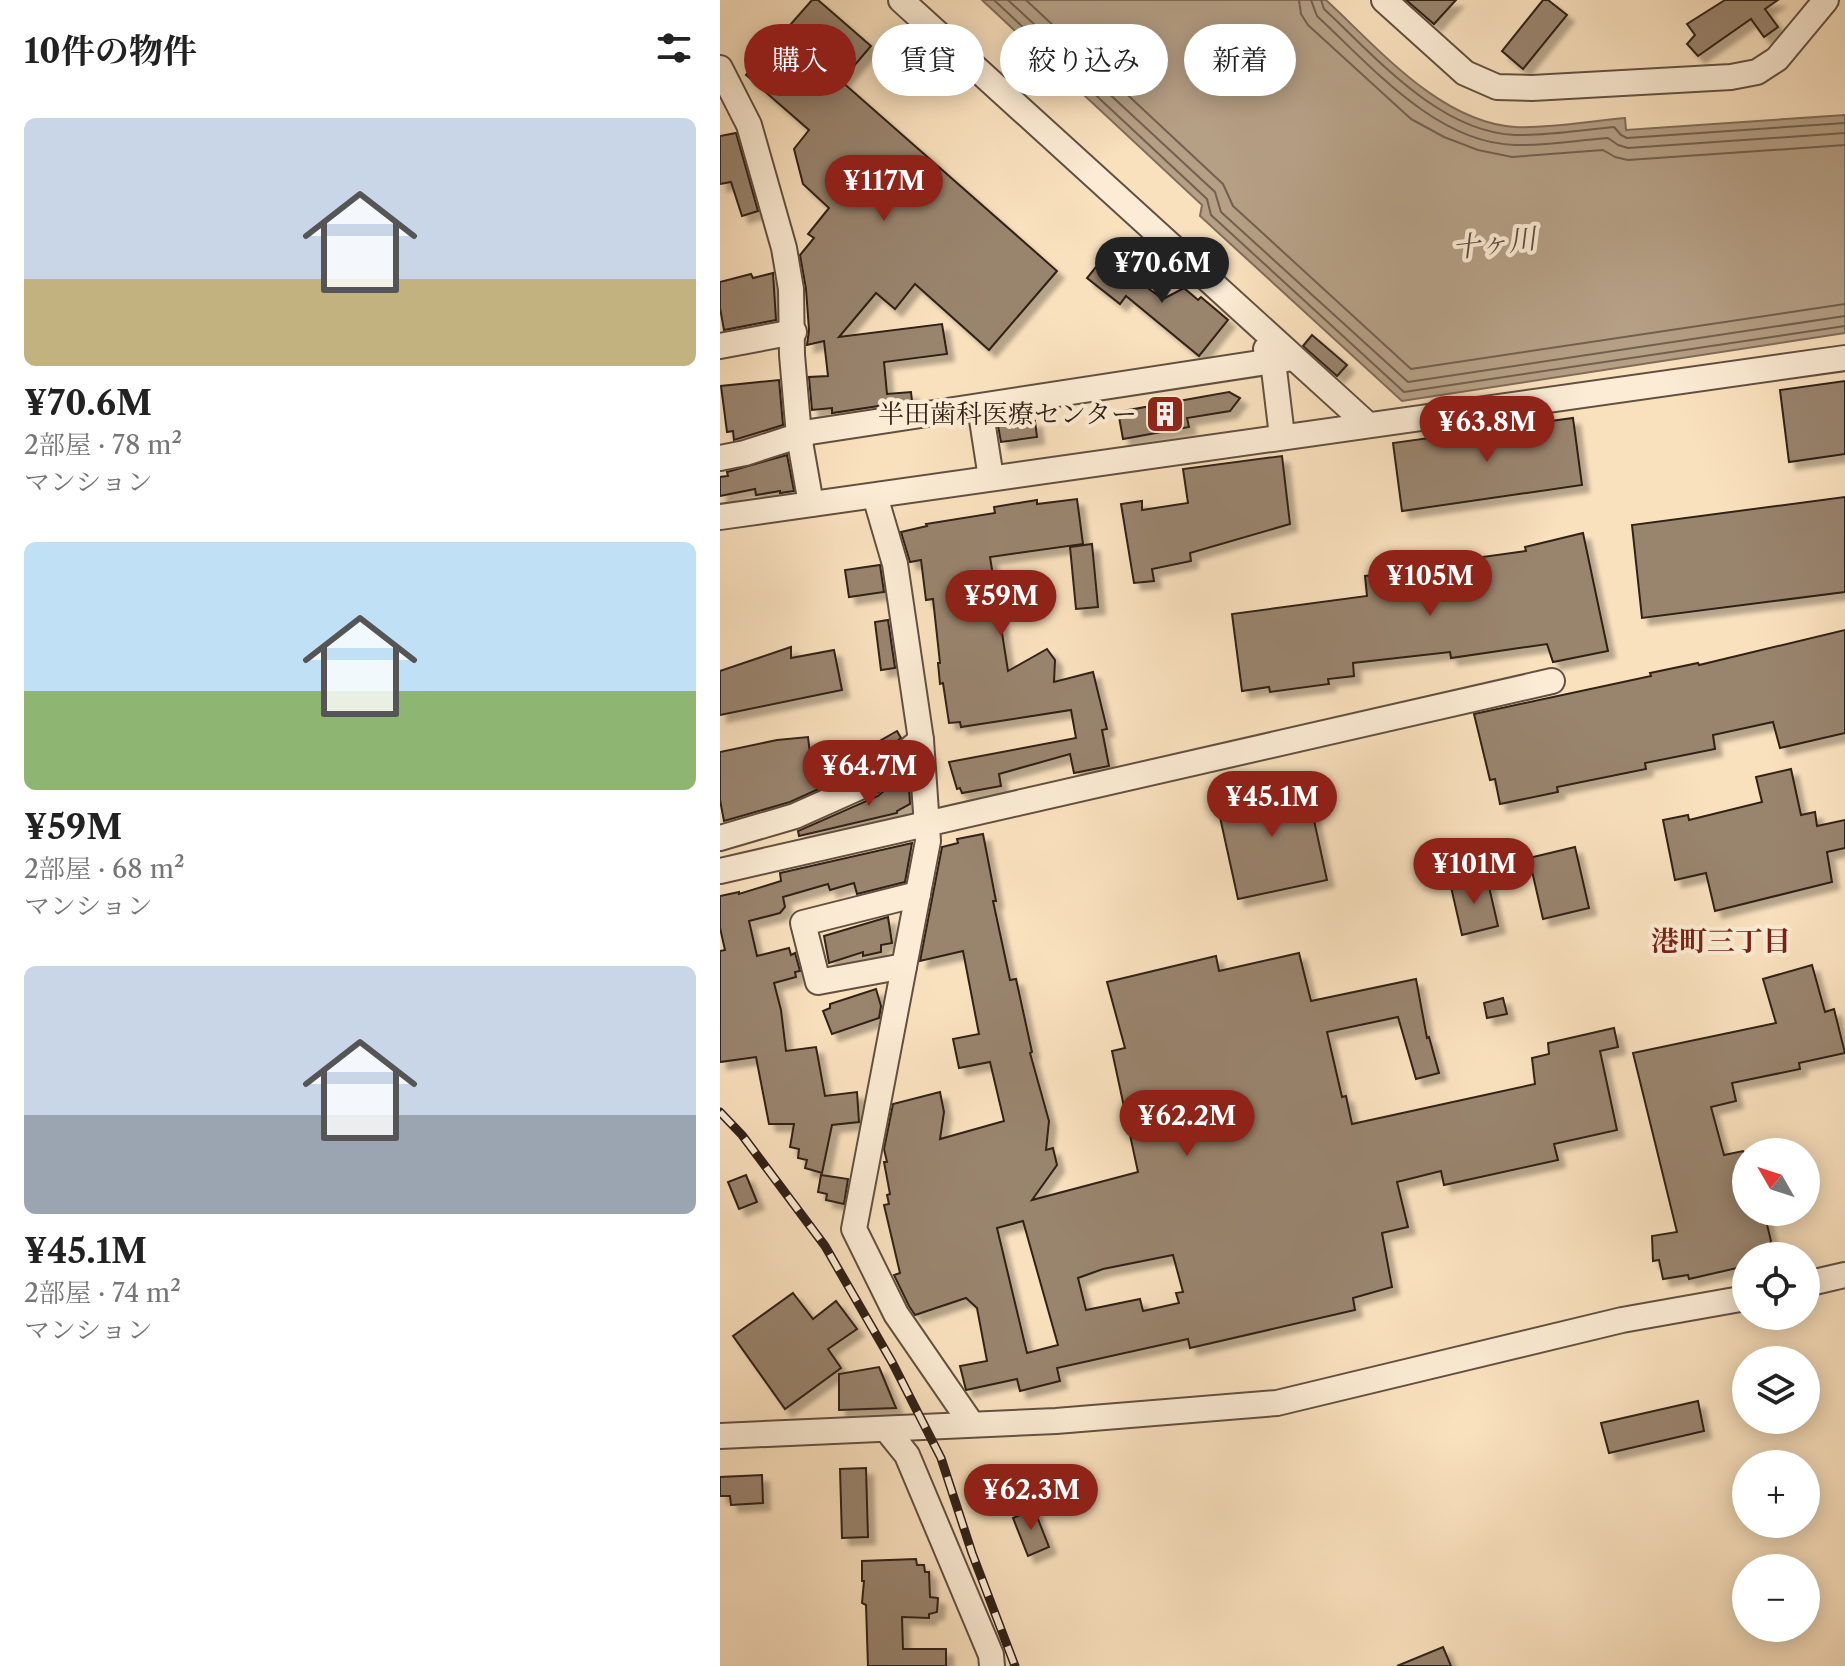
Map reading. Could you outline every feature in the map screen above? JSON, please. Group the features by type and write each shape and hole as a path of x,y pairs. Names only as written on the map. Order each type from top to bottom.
{"street":[{"path":"901,0 1248,316 1283,359 1367,424"},
{"path":"1384,0 1465,73 1497,87 1532,88 1731,77 1757,72 1777,59 1826,0"},
{"path":"720,68 749,125 779,228 791,289 792,355 799,436 811,504"},
{"path":"720,346 794,332"},
{"path":"720,517 1845,358"},
{"path":"720,458 799,436 1283,359"},
{"path":"1282,436 1283,359"},
{"path":"980,407 991,478"},
{"path":"875,496 895,564 921,740 928,841 854,1229 896,1314 971,1423"},
{"path":"720,871 1552,681"},
{"path":"720,838 795,816 871,782 921,740"},
{"path":"904,966 818,982 803,923 918,894"},
{"path":"1820,1281 1845,1275"},
{"path":"720,1436 1056,1421 1277,1403 1622,1320 1732,1300"},
{"path":"886,1429 907,1455 991,1655 992,1666"}],"water":[{"name":"十ヶ川","path":"982,0 1326,0 1412,80 1461,112 1487,122 1527,127 1625,118 1626,130 1845,115 1845,333 1402,401 1200,216 1202,205 1085,96 1168,96 1168,24 1008,24"}],"building":[{"path":"812,0 818,0 846,24 791,24"},
{"path":"1406,0 1456,0 1434,24"},
{"path":"1543,0 1548,0 1567,15 1523,69 1502,51"},
{"path":"1725,0 1778,0 1765,9 1778,27 1764,37 1751,19 1698,56 1687,44 1695,35 1687,24"},
{"path":"856,33 871,46 856,64"},
{"path":"856,94 1057,271 989,350 915,284 895,309 876,293 839,337 942,324 947,354 884,362 887,394 911,392 912,401 832,413 832,408 812,410 809,377 828,376 824,341 807,345 806,289 800,255 814,238 808,234 829,208 803,184 794,149 809,130 770,96"},
{"path":"736,133 758,211 742,216 731,182 720,184 720,136"},
{"path":"1108,252 1140,278 1138,281 1163,299 1184,288 1198,300 1201,297 1228,320 1199,356 1126,296 1120,304 1087,278"},
{"path":"773,273 776,320 724,330 720,282 751,274 753,278"},
{"path":"1312,335 1347,365 1337,376 1303,346"},
{"path":"779,380 783,425 734,440 733,431 727,432 721,386"},
{"path":"1845,381 1845,454 1789,462 1780,390"},
{"name":"半田歯科医療センター","path":"1229,392 1240,398 1230,411 1187,418 1189,427 1123,439 1119,417 1123,411"},
{"path":"1573,418 1582,485 1402,511 1393,443"},
{"path":"1035,421 1037,437 1001,442 998,426"},
{"path":"787,455 794,491 756,495 755,489 720,496 720,477 728,476 727,472"},
{"path":"1282,456 1290,524 1190,553 1191,561 1152,569 1154,581 1134,583 1121,504 1142,501 1142,510 1188,503 1183,469"},
{"path":"1845,497 1845,592 1642,618 1632,525"},
{"path":"1077,499 1083,544 990,557 1008,671 1047,649 1055,660 1054,682 1093,672 1107,729 1102,730 1109,766 1074,773 1070,754 999,774 1001,786 962,793 960,788 957,789 949,762 1076,738 1071,710 961,727 960,722 949,723 943,683 940,684 933,599 926,600 921,560 910,562 901,532 926,524 995,513 994,507 1037,500 1037,504"},
{"path":"1583,533 1608,651 1553,662 1547,644 1451,658 1450,652 1353,663 1354,676 1328,679 1329,684 1270,692 1269,687 1242,691 1232,614 1367,596 1365,576 1440,568 1439,563 1526,551 1525,547"},
{"path":"1092,544 1098,607 1076,609 1070,547"},
{"path":"880,565 884,592 849,597 845,570"},
{"path":"888,620 895,668 881,670 875,622"},
{"path":"1845,630 1845,733 1780,748 1773,722 1713,735 1715,749 1645,763 1646,769 1557,787 1558,792 1500,804 1495,779 1490,780 1474,714"},
{"path":"791,647 791,658 834,650 842,690 720,715 720,671"},
{"path":"897,731 901,738 863,769 790,802 724,821 720,800 720,752 808,737 813,779"},
{"path":"1791,769 1801,815 1815,812 1817,826 1845,820 1845,848 1827,852 1832,882 1715,911 1706,873 1675,880 1663,820 1688,815 1689,820 1762,802 1756,777"},
{"path":"908,770 910,804 897,813 799,836 798,831 878,796"},
{"path":"1305,779 1327,880 1238,899 1216,799"},
{"path":"983,834 1010,980 1016,979 1030,1053 1049,1121 1046,1150 1053,1148 1057,1165 1032,1200 1138,1172 1112,1051 1125,1048 1107,982 1216,956 1219,971 1299,953 1311,1001 1416,979 1427,1038 1439,1073 1416,1079 1398,1017 1327,1032 1342,1097 1346,1096 1352,1124 1535,1084 1532,1058 1549,1054 1548,1043 1614,1028 1618,1047 1600,1051 1617,1130 1554,1144 1558,1160 1444,1185 1441,1171 1397,1182 1408,1227 1382,1233 1392,1287 1353,1298 1355,1310 1190,1348 1188,1339 1057,1368 1060,1381 1020,1391 1017,1379 966,1390 960,1366 987,1361 977,1308 966,1298 915,1315 894,1275 900,1273 884,1205 889,1204 887,1195 890,1194 884,1149 893,1104 940,1092 944,1112 940,1139 1004,1121 990,1062 959,1068 953,1039 979,1034 963,951 920,961 942,847 958,843 957,839","holes":["1023,1221 1058,1345 1027,1353 997,1228","1173,1255 1183,1292 1176,1293 1179,1303 1143,1311 1140,1299 1086,1310 1078,1278 1103,1269"]},
{"path":"912,843 905,882 857,894 854,883 830,890 828,884 783,897 785,907 780,913 749,921 757,956 789,948 791,955 795,953 800,971 795,972 796,977 774,983 786,1051 816,1047 825,1096 857,1092 859,1122 832,1125 822,1173 805,1168 807,1160 798,1158 799,1149 790,1147 794,1124 769,1124 756,1057 720,1062 720,951 725,950 720,928 720,896 739,894 781,881 780,873"},
{"path":"1575,847 1589,908 1543,919 1529,858"},
{"path":"1487,878 1498,926 1462,935 1451,887"},
{"path":"888,917 892,943 881,945 881,952 863,956 863,952 829,963 824,936"},
{"path":"1812,965 1825,1012 1834,1009 1845,1053 1799,1063 1800,1069 1732,1083 1736,1101 1711,1107 1724,1155 1732,1153 1732,1226 1767,1226 1771,1241 1732,1242 1732,1269 1689,1279 1688,1275 1663,1279 1659,1260 1653,1261 1652,1236 1677,1232 1633,1053 1776,1023 1763,979"},
{"path":"876,989 881,1006 879,1018 832,1034 823,1011 830,1008 830,1004"},
{"path":"1503,998 1507,1014 1487,1018 1484,1003"},
{"path":"746,1175 757,1202 739,1209 728,1182"},
{"path":"821,1175 848,1179 844,1204 826,1200 827,1194 818,1192"},
{"path":"793,1293 813,1319 836,1301 857,1329 828,1349 841,1368 785,1409 733,1336"},
{"path":"879,1367 896,1408 839,1410 839,1374"},
{"path":"1698,1401 1704,1431 1609,1453 1601,1423"},
{"path":"866,1468 868,1537 842,1538 840,1469"},
{"path":"762,1475 763,1503 731,1505 730,1496 720,1496 720,1477"},
{"path":"1034,1509 1049,1547 1028,1556 1013,1518"},
{"path":"916,1559 917,1565 924,1565 925,1572 929,1572 930,1597 938,1598 937,1612 929,1614 929,1618 902,1617 903,1649 946,1649 946,1666 868,1666 862,1561"},
{"path":"1443,1647 1451,1666 1397,1666"}],"railway":[{"path":"720,1112 742,1135 825,1246 892,1362 941,1458 972,1553 1015,1666"}],"place":[{"name":"半田歯科医療センター","path":"1165,414"}],"district":[{"name":"港町三丁目","path":"1721,941"}]}
